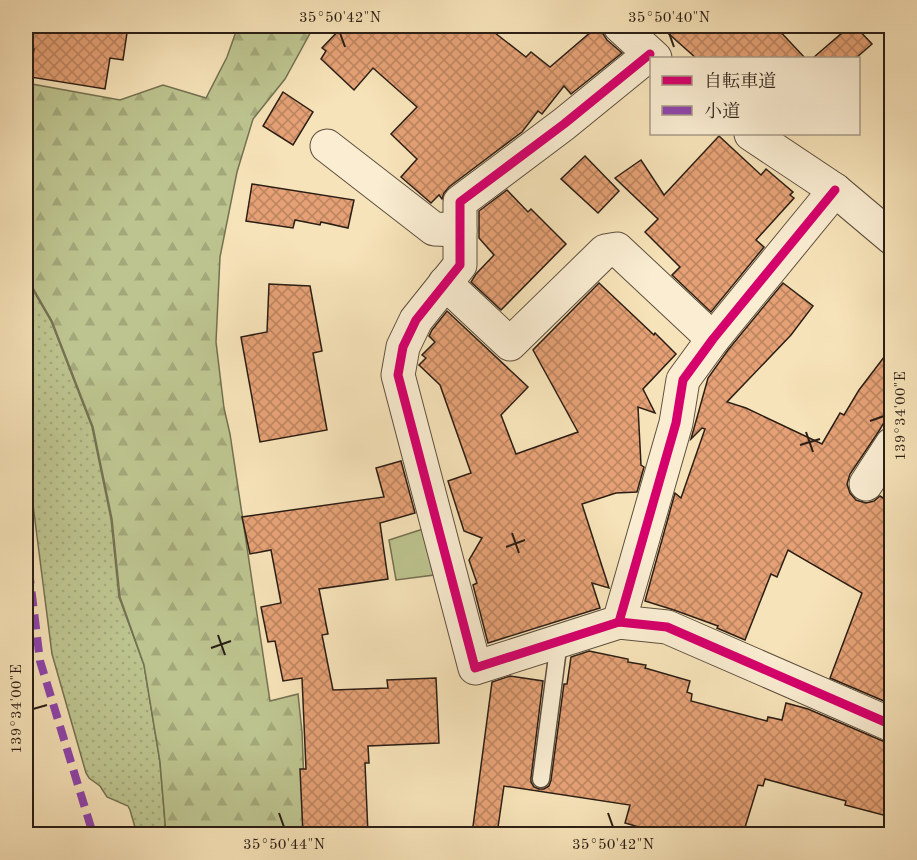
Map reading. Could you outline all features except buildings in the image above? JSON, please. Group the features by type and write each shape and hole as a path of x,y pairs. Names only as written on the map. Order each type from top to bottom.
{"street":[{"path":"620,26 653,56"},
{"path":"650,58 460,202 460,265 416,320 403,347 398,375 475,668 618,622 667,627 891,725"},
{"path":"753,135 836,190 891,238"},
{"path":"327,146 434,229 460,230"},
{"path":"618,622 676,423 682,380 712,339 836,190"},
{"path":"445,283 510,344 605,251 617,249 712,339"},
{"path":"866,484 891,444"}],"lane":[{"path":"541,779 559,641"}],"green space":[{"path":"238,26 314,26 285,79 253,119 237,172 220,257 216,342 224,408 230,434 270,701 298,694 302,732 306,834 166,834 160,762 144,665 120,597 112,519 93,427 52,321 26,276 26,83 120,100 163,85 206,98 227,57"},
{"path":"26,278 51,321 92,427 111,519 119,597 144,665 160,762 166,834 137,834 128,806 107,797 100,786 89,778 52,654 32,497 26,484"},
{"path":"423,529 434,575 396,580 389,540"}],"marked path":[{"path":"26,546 40,661 93,834"}],"cycle path":[{"path":"650,54 564,124 460,202 460,265 416,320 403,347 398,375 475,668 619,622 667,627 892,725"},
{"path":"619,622 676,423 683,380 713,339 835,190"}]}
